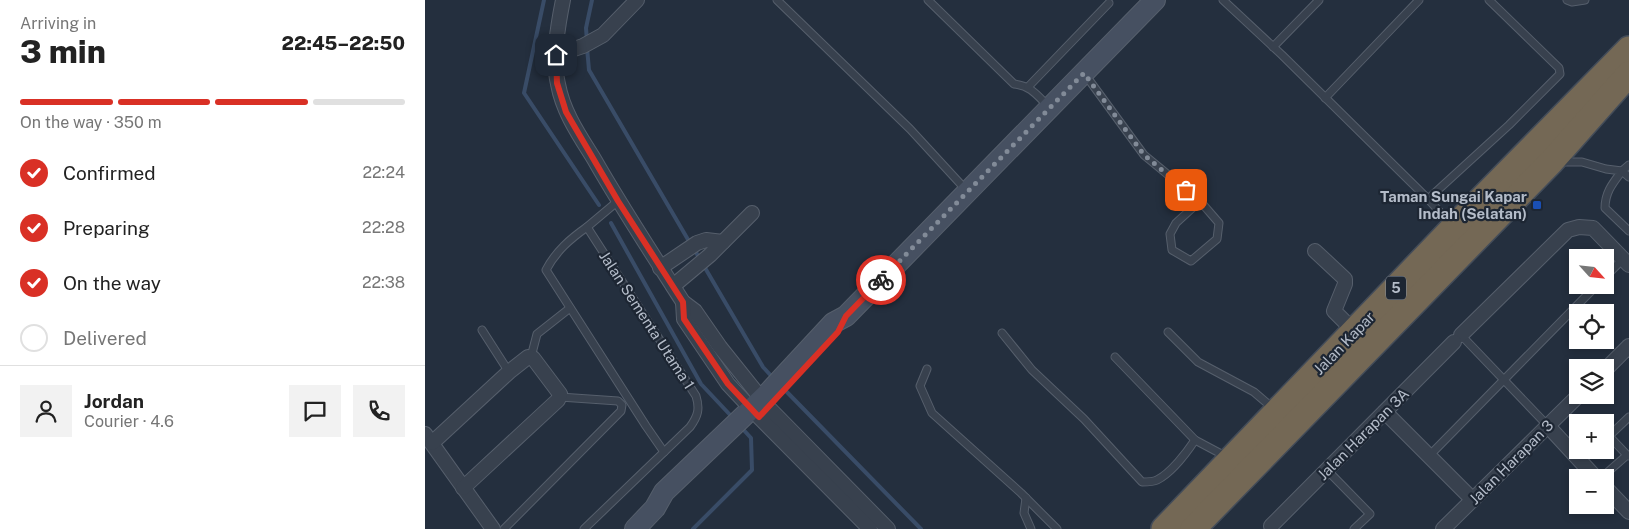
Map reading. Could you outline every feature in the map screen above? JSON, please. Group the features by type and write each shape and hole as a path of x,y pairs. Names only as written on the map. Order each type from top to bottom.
{"highway":[{"name":"Jalan Kapar","path":"1164,529 1454,227 1629,49"},
{"name":"Jalan Kapar","path":"1193,529 1551,162 1629,74"},
{"path":"1594,112 1611,104 1629,99"}],"street":[{"path":"563,0 556,55 557,83 566,112 618,201 683,302 684,319 728,384 870,529"},
{"path":"556,55 583,46 603,35 637,0"},
{"path":"635,529 655,508 674,502 791,375 833,324 846,316 1155,0"},
{"path":"1544,137 1565,124 1617,72 1629,68"},
{"path":"673,286 701,263 752,213"},
{"name":"Jalan Harapan 3A","path":"1271,526 1568,230 1579,227 1593,228 1626,262"},
{"path":"660,268 697,243 706,240 723,242"},
{"path":"1315,252 1345,279 1345,284 1334,311 1355,332"},
{"path":"1614,361 1629,346"},
{"path":"463,488 560,397 560,394 531,357 528,357 428,438 463,488 493,529"},
{"name":"Jalan Harapan 3","path":"1443,529 1570,404"},
{"path":"1385,412 1473,500"},
{"path":"755,413 888,529"},
{"path":"1548,426 1587,469"},
{"path":"1614,496 1629,512"}],"lane":[{"path":"777,0 911,129 967,191"},
{"path":"928,0 1014,84 1025,85 1050,108"},
{"path":"1223,0 1428,199 1454,227"},
{"path":"1273,47 1319,0"},
{"path":"1325,98 1419,0"},
{"path":"1428,199 1509,125 1560,74 1561,70 1489,0"},
{"path":"1567,0 1572,2 1585,0"},
{"path":"1028,87 1109,3"},
{"path":"1084,73 1144,155 1200,201 1219,223 1217,239 1191,261 1172,250 1170,234 1176,223 1200,201"},
{"path":"1551,162 1582,162 1606,169 1622,171 1629,177"},
{"path":"1629,165 1622,171 1608,190 1605,199 1605,208 1629,231"},
{"path":"618,201 567,241 546,270 664,452"},
{"name":"Jalan Sementa Utama 1","path":"584,529 690,427 697,417 699,407 696,396 587,227"},
{"path":"1614,271 1626,262"},
{"path":"1429,456 1588,294"},
{"path":"531,357 537,334 570,308"},
{"path":"482,330 509,372"},
{"path":"1168,332 1198,362 1254,392 1277,412"},
{"path":"1001,333 1032,370 1084,419 1142,482 1156,481 1167,473 1188,451 1195,440"},
{"path":"1457,339 1504,380 1548,426"},
{"path":"1115,357 1195,440 1232,459"},
{"path":"927,369 920,386 932,413 1026,498 1057,529"},
{"path":"560,397 618,402 622,405"},
{"path":"504,529 621,411 622,405 630,400"},
{"path":"1612,469 1628,456 1609,436 1629,417"},
{"path":"1327,470 1369,514 1354,529"},
{"path":"1026,498 1024,513 1031,529"}],"waterway":[{"path":"544,0 524,93 599,205"},
{"path":"587,41 586,28 592,0"},
{"path":"587,48 589,70 690,243"},
{"path":"611,223 701,384 733,418"},
{"path":"694,249 763,367 774,379"},
{"path":"783,388 921,529"},
{"path":"693,529 752,470 751,438 741,427"}],"way so far":[{"path":"881,280 1084,73 1144,155 1186,190"}],"place":[{"name":"Taman Sungai Kapar Indah (Selatan)","path":"1537,205"}],"route":[{"path":"556,55 557,83 566,112 618,201 683,302 684,319 728,384 759,417 838,332 846,316 881,280"}]}
